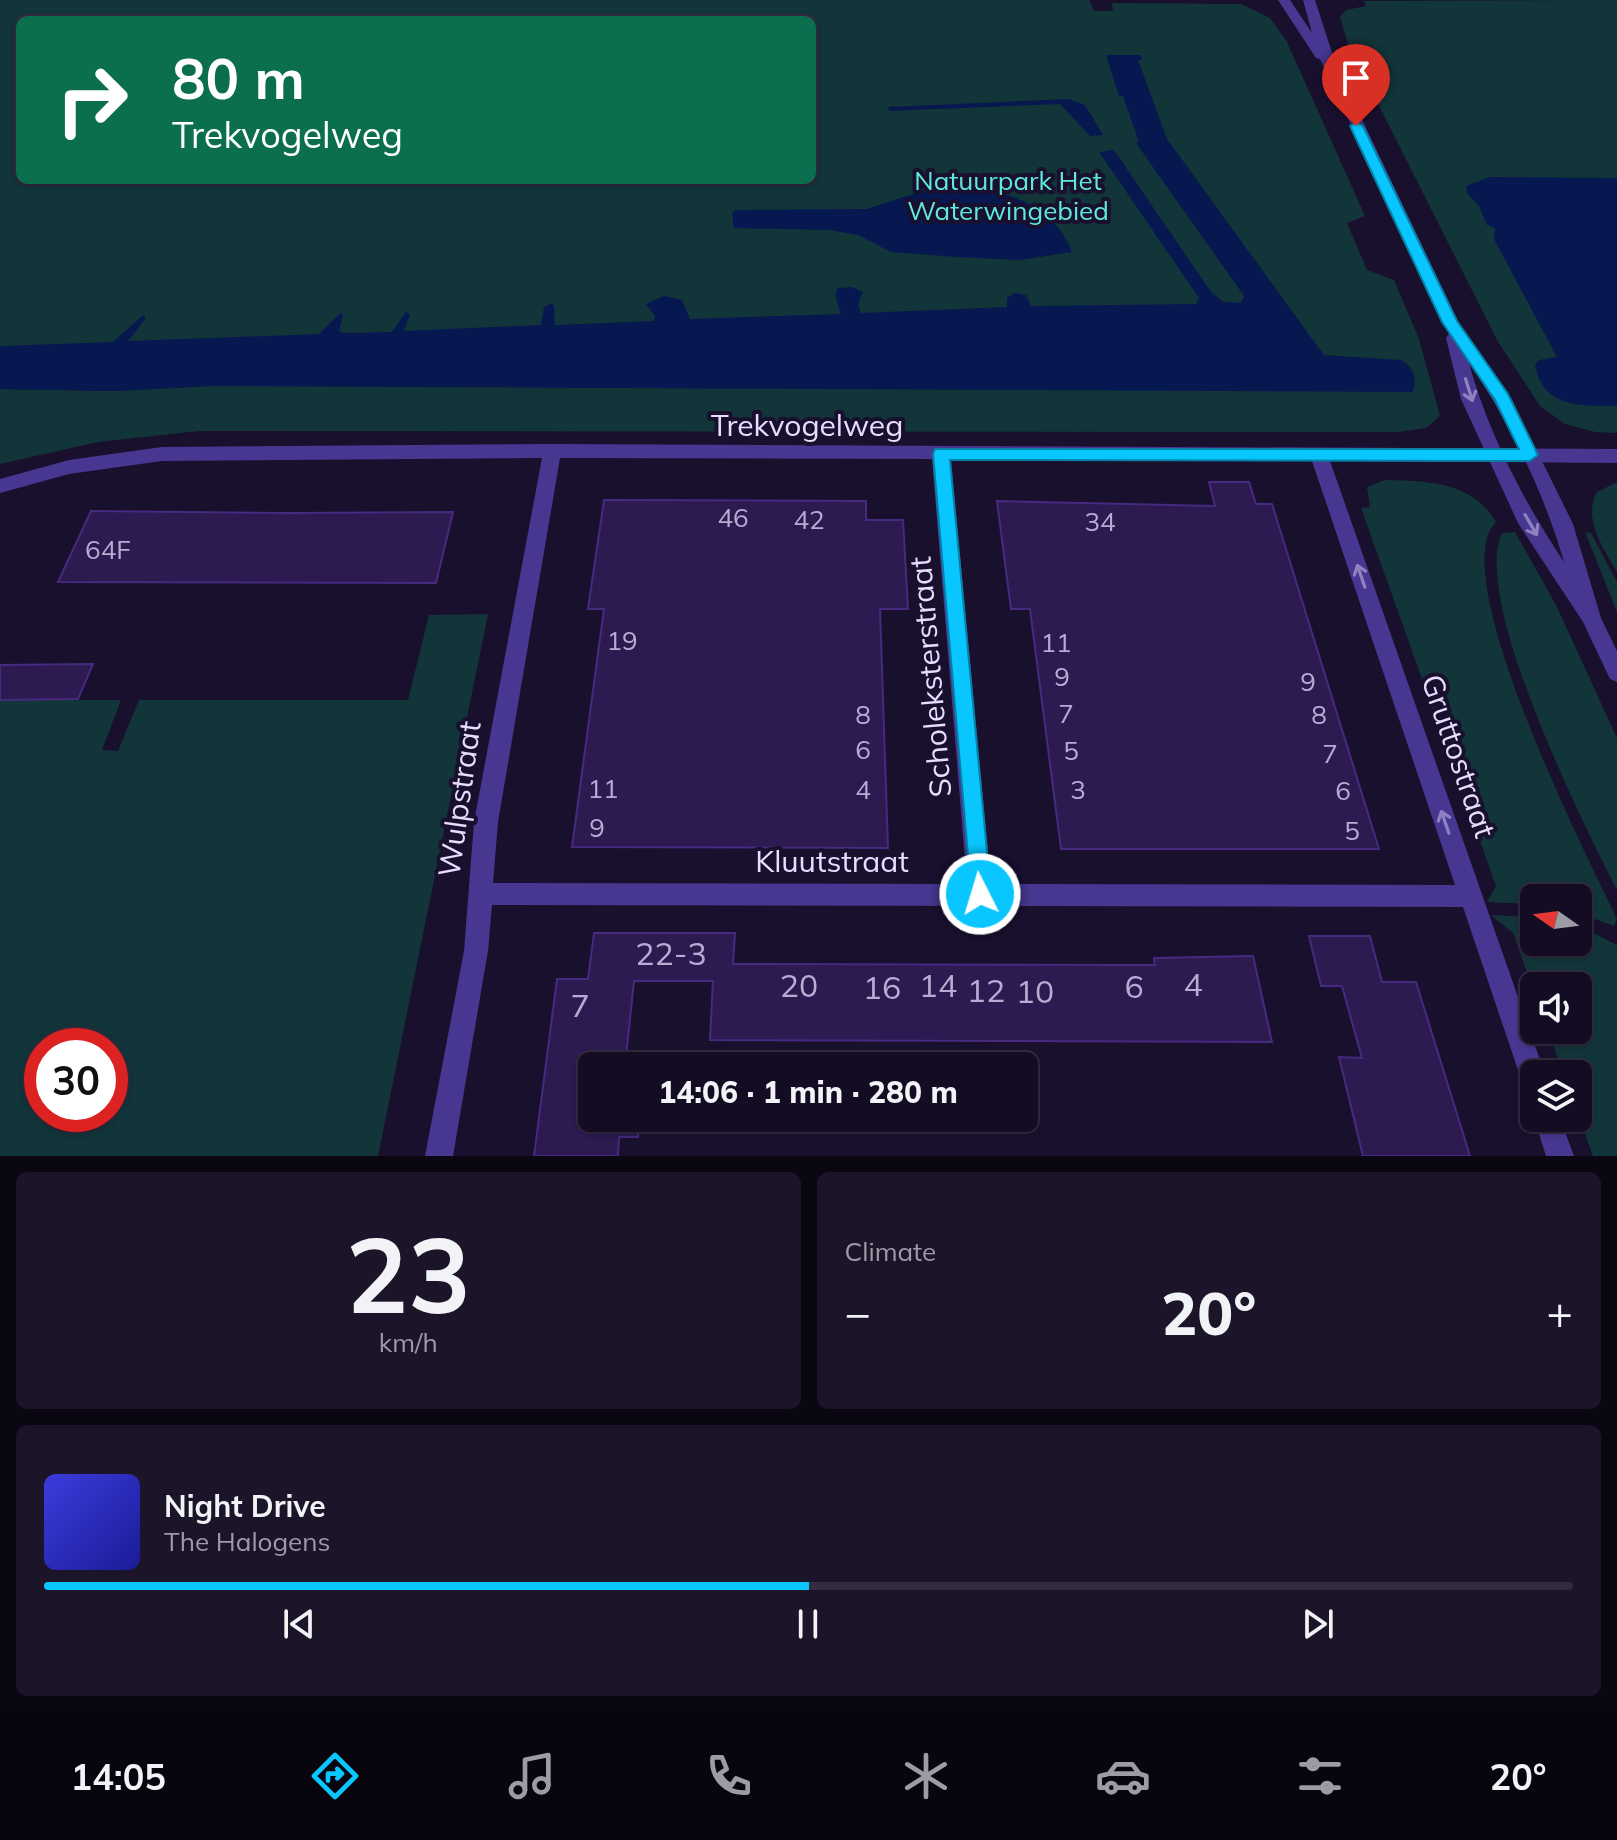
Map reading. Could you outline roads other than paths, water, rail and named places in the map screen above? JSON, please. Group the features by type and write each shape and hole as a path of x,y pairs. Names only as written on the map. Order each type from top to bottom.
{"street":[{"path":"1284,0 1293,18 1329,65"},
{"path":"1309,0 1329,65 1450,322 1502,398 1563,524 1591,618"},
{"path":"1450,322 1470,399 1528,523 1591,618 1617,673"},
{"name":"Trekvogelweg","path":"0,486 69,467 162,454 552,451 1617,456"},
{"name":"Wulpstraat","path":"439,1156 476,951 486,822 552,451"},
{"name":"Scholeksterstraat","path":"941,454 980,894"},
{"name":"Gruttostraat","path":"1319,455 1527,1060"},
{"name":"Kluutstraat","path":"480,894 1471,896"},
{"path":"1552,1132 1560,1156"}],"park label":[{"name":"Natuurpark Het Waterwingebied","path":"1008,195"}]}
